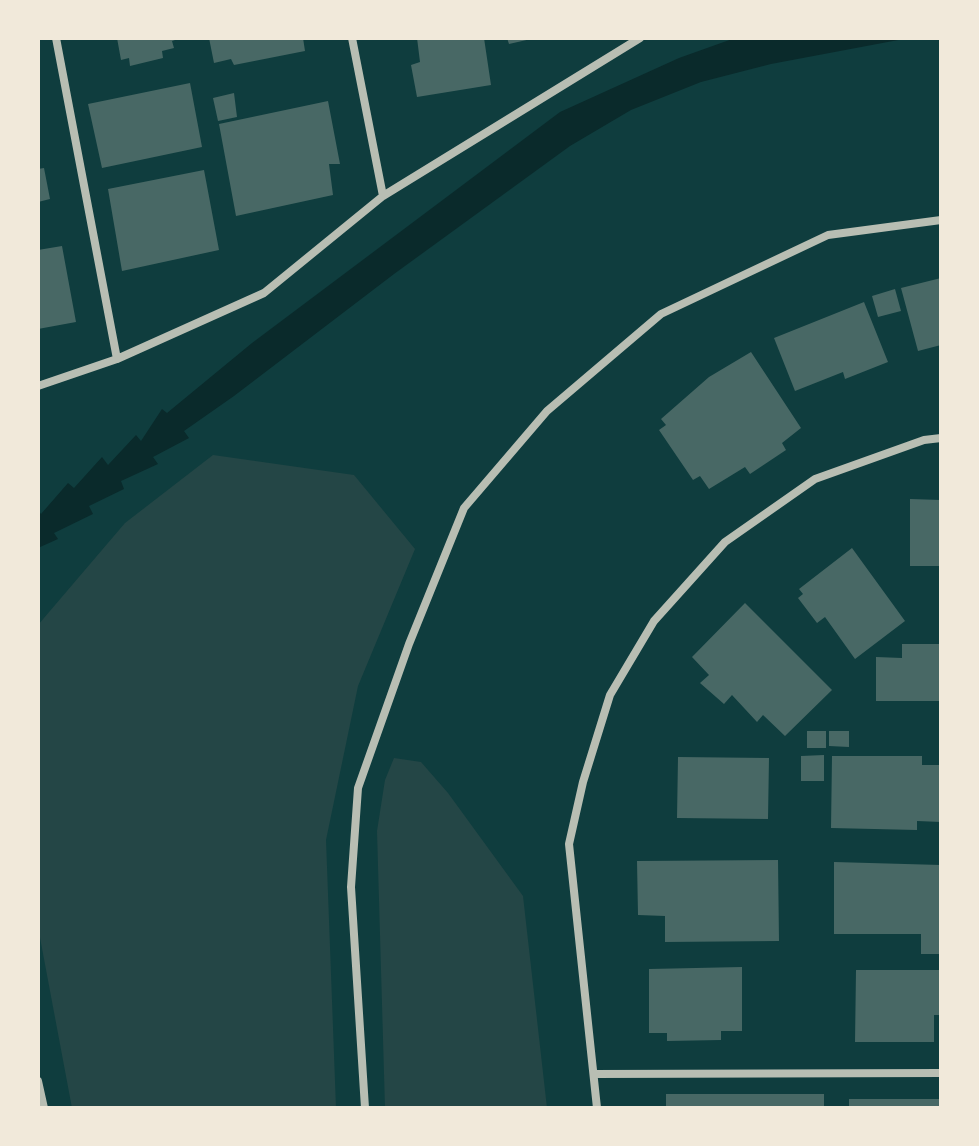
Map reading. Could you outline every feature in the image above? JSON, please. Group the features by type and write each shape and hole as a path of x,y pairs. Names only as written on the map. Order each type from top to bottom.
{"street":[{"path":"56,38 117,359"},
{"path":"352,38 383,196"},
{"path":"38,386 117,359 264,293 383,196 640,38"},
{"path":"365,1108 351,887 358,788 409,644 464,508 547,411 661,314 828,235 941,220"},
{"path":"597,1108 569,844 583,782 610,695 654,621 725,542 815,479 924,440 941,438"},
{"path":"594,1074 941,1073"},
{"path":"38,1081 44,1108"}],"shaded area":[{"path":"735,38 909,38 771,64 701,82 631,110 570,146 394,274 184,431 189,438 153,457 158,464 121,481 124,489 89,506 93,514 54,533 58,539 38,548 38,510 41,514 68,483 74,488 102,457 108,465 136,435 141,441 162,409 167,413 252,343 560,112 679,58"},
{"path":"213,455 354,475 415,549 358,686 326,840 336,1108 72,1108 38,927 38,625 125,523"},
{"path":"394,758 421,762 448,793 523,896 547,1108 385,1108 377,831 385,780"}],"building":[{"path":"117,38 178,39 172,41 174,48 162,51 163,58 130,66 129,58 121,60"},
{"path":"209,38 303,38 305,51 234,65 231,59 214,63"},
{"path":"417,38 484,38 491,85 417,97 411,65 420,62"},
{"path":"507,38 531,38 531,39 509,44"},
{"path":"190,83 202,147 102,168 88,104"},
{"path":"234,93 237,117 218,121 213,98"},
{"path":"328,101 340,164 329,164 333,195 236,216 219,124"},
{"path":"44,168 50,199 38,202 38,169"},
{"path":"204,170 219,250 122,271 108,189"},
{"path":"62,246 76,322 38,329 38,250"},
{"path":"941,278 941,345 918,351 901,288"},
{"path":"895,289 901,311 878,317 872,296"},
{"path":"864,302 888,362 845,379 843,372 795,391 774,338"},
{"path":"751,352 801,428 782,443 786,450 750,474 745,467 709,489 700,476 693,480 659,430 666,425 661,419 709,377"},
{"path":"910,499 941,500 941,566 910,566"},
{"path":"852,548 905,621 855,659 825,617 817,623 798,598 803,594 799,589"},
{"path":"745,603 832,690 785,736 763,715 757,722 732,695 724,704 700,683 709,675 692,657"},
{"path":"902,644 941,644 941,701 876,701 876,657 902,658"},
{"path":"807,731 826,731 826,748 807,748"},
{"path":"829,731 849,731 849,747 829,746"},
{"path":"824,755 824,781 801,781 801,756"},
{"path":"832,756 922,756 922,765 941,765 941,822 917,821 917,830 831,828"},
{"path":"678,757 769,758 768,819 677,818"},
{"path":"778,860 779,941 665,942 665,916 638,915 637,861"},
{"path":"834,862 941,865 941,954 921,954 921,934 834,934"},
{"path":"742,967 742,1031 721,1031 721,1040 667,1041 667,1033 649,1033 649,969"},
{"path":"856,970 941,970 941,1015 934,1015 934,1042 855,1042"},
{"path":"666,1094 824,1094 824,1108 666,1108"},
{"path":"849,1099 941,1099 941,1108 849,1108"}]}
